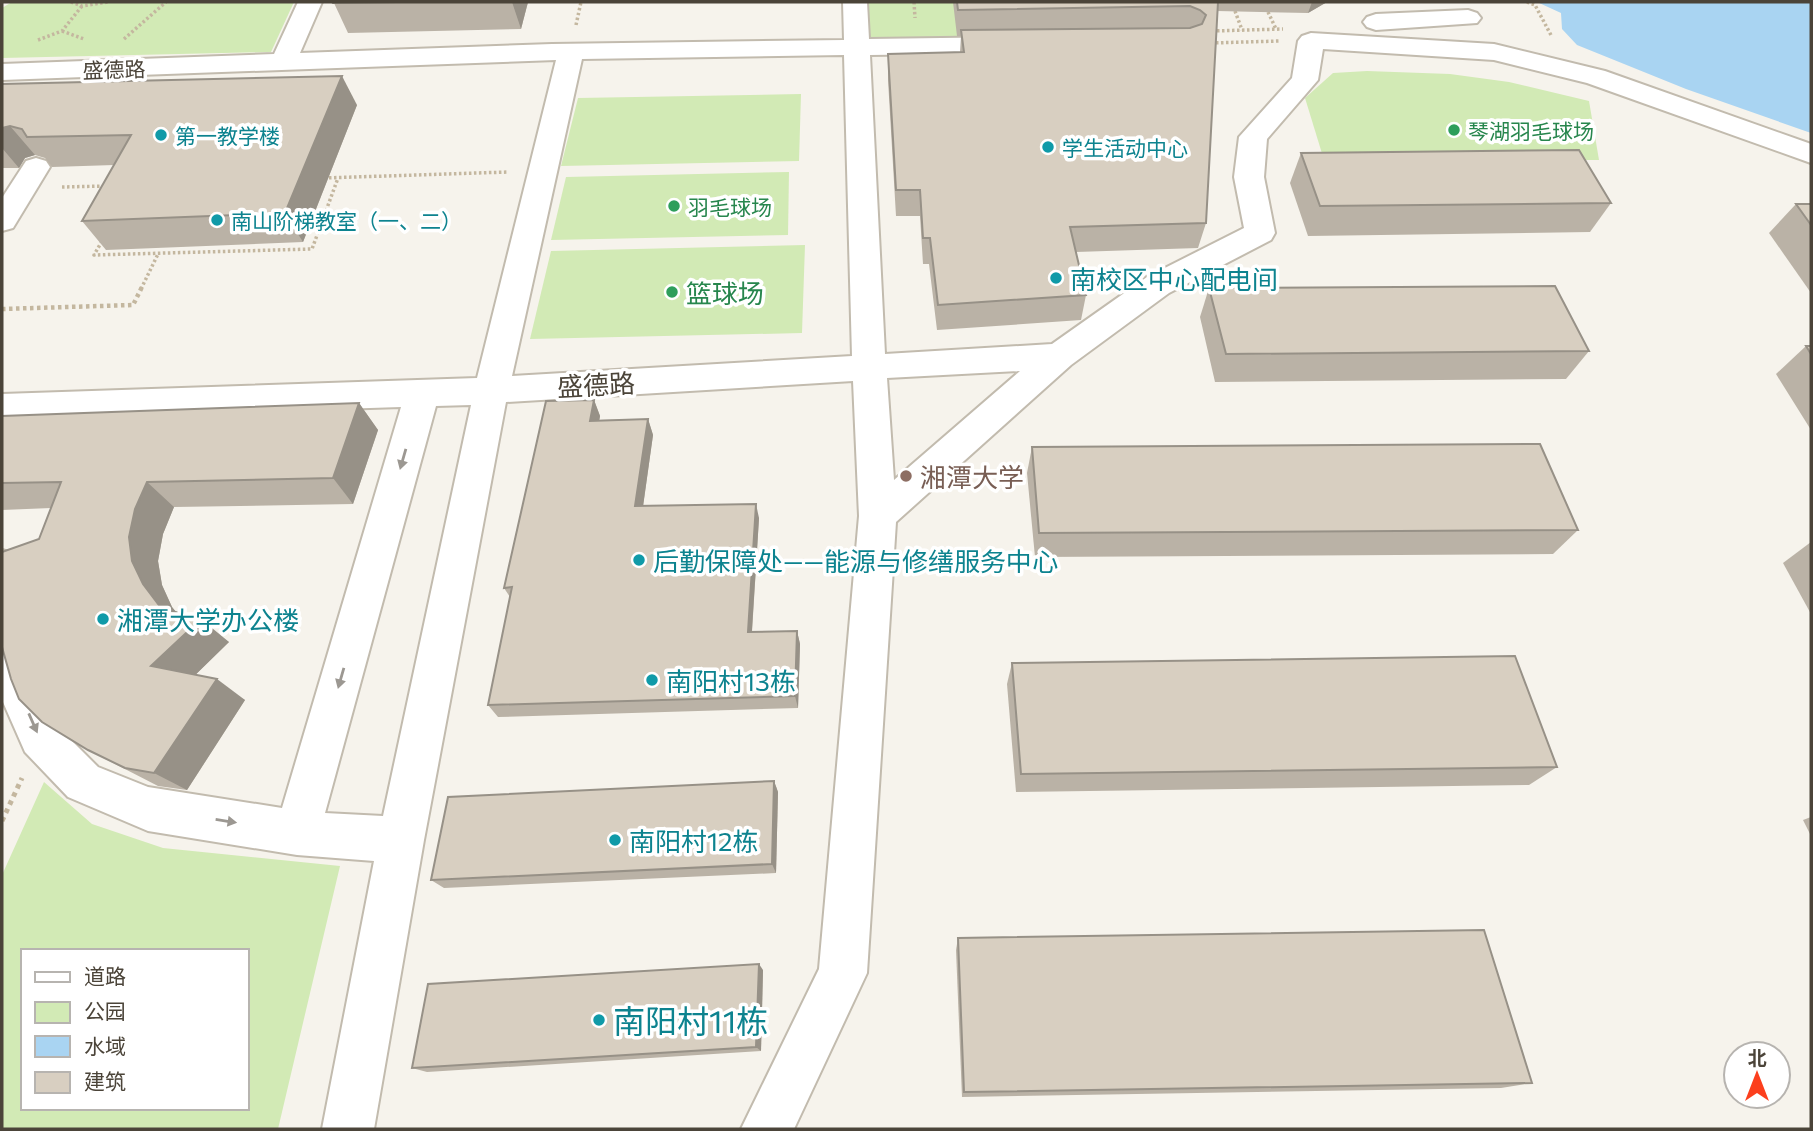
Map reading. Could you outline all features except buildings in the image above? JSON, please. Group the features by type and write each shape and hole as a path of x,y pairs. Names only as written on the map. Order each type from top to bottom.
{"street":[{"path":"284,63 310,2"},
{"path":"767,1129 843,973 878,516 869,368 855,2"},
{"path":"878,516 1059,356 1158,285 1260,233 1249,177 1253,137 1305,80 1308,35 1303,24 1460,10 1523,59"},
{"path":"1308,35 1494,52 1596,77 1811,154"},
{"name":"盛德路","path":"2,72 571,52 1037,44"},
{"path":"348,1129 401,840 491,390 571,52"},
{"path":"2,221 29,178"},
{"name":"盛德路","path":"2,407 491,390 1059,356"},
{"path":"297,833 422,393"},
{"path":"2,566 8,568 4,609 12,658 24,702 40,738 83,782 148,809 297,833 401,840"}],"path":[{"path":"71,2 82,6 108,2"},
{"path":"1527,2 1537,4"},
{"path":"30,42 62,31 82,6"},
{"path":"1235,11 1242,30"},
{"path":"1268,12 1276,29"},
{"path":"1205,31 1276,29 1308,35"},
{"path":"1209,43 1308,35"},
{"path":"324,178 517,172"},
{"path":"29,178 119,185"},
{"path":"107,232 94,255 312,249 338,178"},
{"path":"2,309 133,305 158,254"}],"green space":[{"path":"12,2 294,2 271,52 2,58 2,8"},
{"path":"868,2 953,2 1001,42 870,43"},
{"name":"琴湖羽毛球场","path":"1367,71 1450,74 1509,82 1589,101 1599,160 1324,160 1305,98 1333,73"},
{"path":"801,94 799,161 561,166 578,98"},
{"name":"羽毛球场","path":"789,172 788,235 551,240 566,177"},
{"name":"篮球场","path":"805,245 802,333 530,339 551,251"},
{"path":"44,782 92,824 163,848 340,866 278,1129 2,1129 2,875"}],"water":[{"path":"1537,2 1811,2 1811,133 1686,89 1577,45 1562,29 1561,13"}],"place":[{"name":"琴湖羽毛球场","path":"1454,130"},
{"name":"第一教学楼","path":"161,135"},
{"name":"学生活动中心","path":"1048,147"},
{"name":"羽毛球场","path":"674,206"},
{"name":"南山阶梯教室（一、二）","path":"217,220"},
{"name":"南校区中心配电间","path":"1056,278"},
{"name":"篮球场","path":"672,292"},
{"name":"湘潭大学","path":"906,476"},
{"name":"后勤保障处——能源与修缮服务中心","path":"639,560"},
{"name":"湘潭大学办公楼","path":"103,619"},
{"name":"南阳村13栋","path":"652,680"},
{"name":"南阳村12栋","path":"615,840"},
{"name":"南阳村11栋","path":"599,1020"}]}
